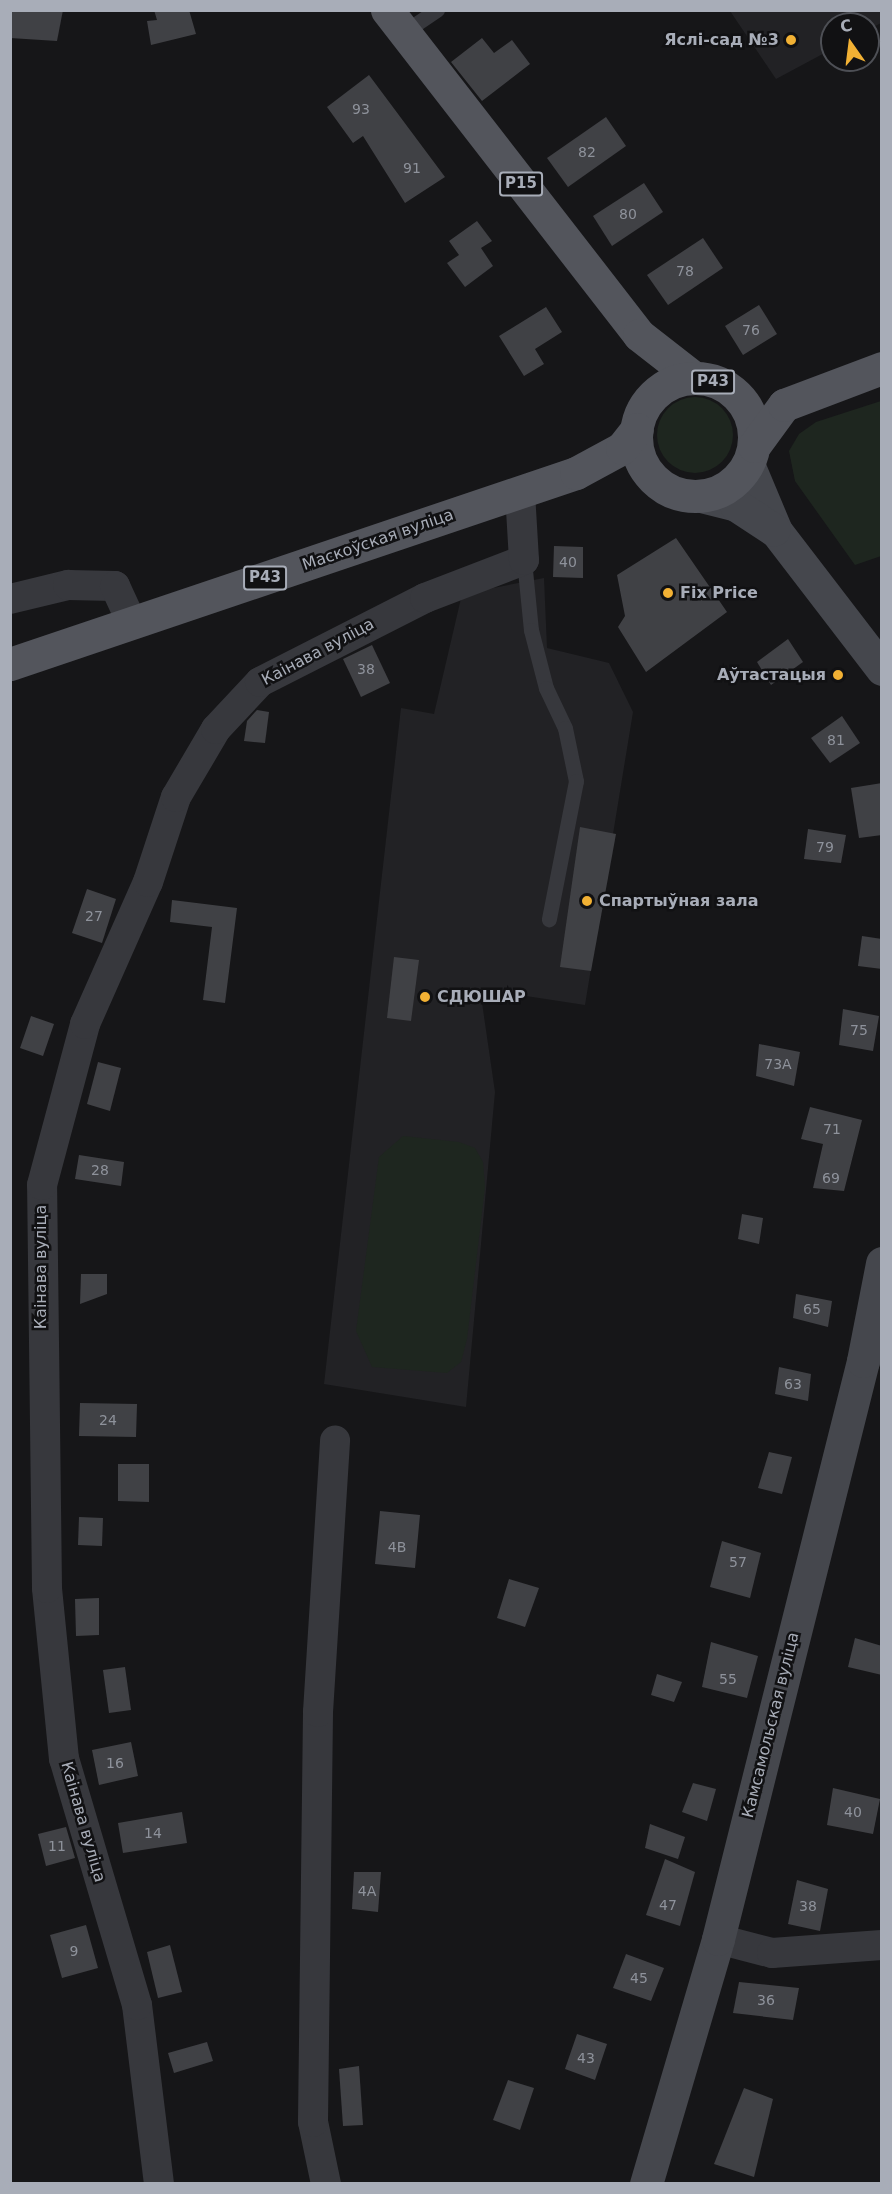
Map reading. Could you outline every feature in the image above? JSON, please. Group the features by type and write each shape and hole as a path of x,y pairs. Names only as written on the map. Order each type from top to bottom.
{"main road":[{"name":"Р15","path":"395,21 639,335 708,381"},
{"name":"Р15","path":"639,335 647,363 640,420"},
{"name":"Р43","path":"661,485 701,496 728,485 784,405 812,391 882,368"},
{"name":"Р43","path":"640,420 673,382 708,381 757,394 812,391"},
{"name":"Р43","path":"708,381 742,400 752,422 751,455"},
{"name":"Маскоўская вуліца","path":"10,664 576,473 622,448 640,420"},
{"path":"640,420 642,460 661,485"},
{"path":"751,455 776,531 882,669"},
{"name":"Маскоўская вуліца","path":"576,473 607,471 661,485"},
{"path":"701,496 736,505 776,531"},
{"name":"Камсамольская вуліца","path":"647,2183 718,1939 863,1361 882,1263"}],"street":[{"path":"519,493 524,560"},
{"name":"Каінава вуліца","path":"159,2184 136,2005 64,1759 47,1588 42,1185 86,1024 148,882 176,797 216,729 260,682 416,603 524,560"},
{"path":"10,599 68,585 115,586 132,623"},
{"path":"326,2184 313,2122 318,1712 335,1441"},
{"path":"718,1939 772,1953 882,1945"}],"lane":[{"path":"395,21 437,10"},
{"path":"524,560 531,630 546,688 565,728 576,781 549,920"}],"shaded area":[{"name":"Яслі-сад №3","path":"730,11 881,11 880,24 880,12 820,12 820,55 776,79"},
{"path":"695,397 709,400 722,408 730,421 733,435 730,449 722,462 709,470 695,473 681,470 668,462 660,449 657,435 660,421 668,408 681,400"},
{"path":"881,401 881,556 855,565 795,481 789,451 799,434 816,422"},
{"name":"СДЮШАР","path":"544,578 547,648 609,663 633,712 585,1005 480,989 495,1092 466,1407 324,1384 401,708 434,714 462,594"},
{"path":"403,1136 459,1142 475,1148 483,1162 485,1187 467,1339 461,1362 447,1373 372,1367 356,1331 379,1157"}],"building":[{"path":"10,10 63,10 57,41 10,38"},
{"path":"154,10 189,10 196,34 151,45 147,21 157,20"},
{"path":"482,38 494,53 512,40 530,64 482,101 451,62"},
{"path":"369,75 445,177 405,203 363,136 353,143 327,107"},
{"path":"606,117 626,146 568,187 547,158"},
{"path":"644,183 663,212 612,246 593,216"},
{"path":"477,221 492,241 481,248 493,266 465,287 447,263 459,255 449,241"},
{"path":"703,238 723,268 668,305 647,275"},
{"path":"759,305 777,334 743,355 725,326"},
{"path":"546,307 562,332 535,349 544,364 524,376 499,336"},
{"name":"Fix Price","path":"676,538 727,612 646,672 618,627 625,616 617,575"},
{"path":"554,546 583,547 583,578 553,577"},
{"path":"788,639 803,662 771,685 757,662"},
{"path":"372,645 390,683 361,697 343,659"},
{"path":"257,710 269,712 265,743 244,741 247,721"},
{"path":"842,716 860,743 830,763 811,738"},
{"path":"882,783 882,835 859,838 851,788"},
{"name":"Спартыўная зала","path":"580,827 616,834 591,971 560,967"},
{"path":"808,829 846,835 841,863 804,859"},
{"path":"87,889 116,899 102,943 72,933"},
{"path":"172,900 237,908 225,1003 203,1000 212,927 170,922"},
{"path":"862,936 882,939 882,969 858,966"},
{"path":"394,957 419,960 411,1021 387,1018"},
{"path":"843,1009 879,1016 873,1051 839,1045"},
{"path":"31,1016 54,1024 43,1056 20,1048"},
{"path":"759,1044 800,1052 794,1086 756,1076"},
{"path":"98,1062 121,1068 110,1111 87,1104"},
{"path":"810,1107 862,1120 844,1191 813,1188 823,1144 801,1139"},
{"path":"79,1155 124,1162 121,1186 75,1179"},
{"path":"742,1214 763,1218 759,1244 738,1239"},
{"path":"81,1274 107,1274 107,1294 80,1304"},
{"path":"796,1294 832,1301 828,1327 793,1318"},
{"path":"779,1367 811,1374 808,1401 775,1394"},
{"path":"80,1403 137,1404 136,1437 79,1436"},
{"path":"769,1452 792,1457 782,1494 758,1488"},
{"path":"118,1464 149,1464 149,1502 118,1501"},
{"path":"380,1511 420,1515 415,1568 375,1564"},
{"path":"79,1517 103,1518 102,1546 78,1545"},
{"path":"722,1541 761,1553 750,1598 710,1587"},
{"path":"509,1579 539,1588 525,1627 497,1618"},
{"path":"99,1598 99,1635 76,1636 75,1599"},
{"path":"855,1638 882,1646 882,1675 848,1667"},
{"path":"711,1642 758,1656 747,1698 702,1687"},
{"path":"125,1667 131,1710 109,1713 103,1670"},
{"path":"657,1674 682,1682 674,1702 651,1695"},
{"path":"131,1742 138,1776 99,1785 92,1750"},
{"path":"693,1783 716,1789 707,1821 682,1812"},
{"path":"833,1788 880,1799 873,1834 827,1825"},
{"path":"182,1812 187,1843 123,1853 118,1823"},
{"path":"650,1824 685,1837 678,1859 645,1848"},
{"path":"66,1827 75,1858 46,1866 38,1834"},
{"path":"665,1859 695,1872 680,1926 646,1915"},
{"path":"354,1872 381,1872 378,1912 352,1909"},
{"path":"797,1880 828,1889 820,1931 788,1924"},
{"path":"86,1925 98,1968 62,1978 50,1935"},
{"path":"170,1945 182,1992 158,1998 147,1952"},
{"path":"626,1954 664,1968 651,2001 613,1988"},
{"path":"739,1982 799,1988 793,2020 733,2013"},
{"path":"577,2034 607,2044 595,2080 565,2069"},
{"path":"207,2042 213,2061 174,2073 168,2053"},
{"path":"359,2066 363,2125 343,2126 339,2069"},
{"path":"508,2080 534,2088 520,2130 493,2120"},
{"path":"744,2088 773,2099 754,2177 714,2164"}],"place":[{"name":"Яслі-сад №3","path":"791,40"},
{"name":"Fix Price","path":"668,593"},
{"name":"Аўтастацыя","path":"838,675"},
{"name":"Спартыўная зала","path":"587,901"},
{"name":"СДЮШАР","path":"425,997"}]}
